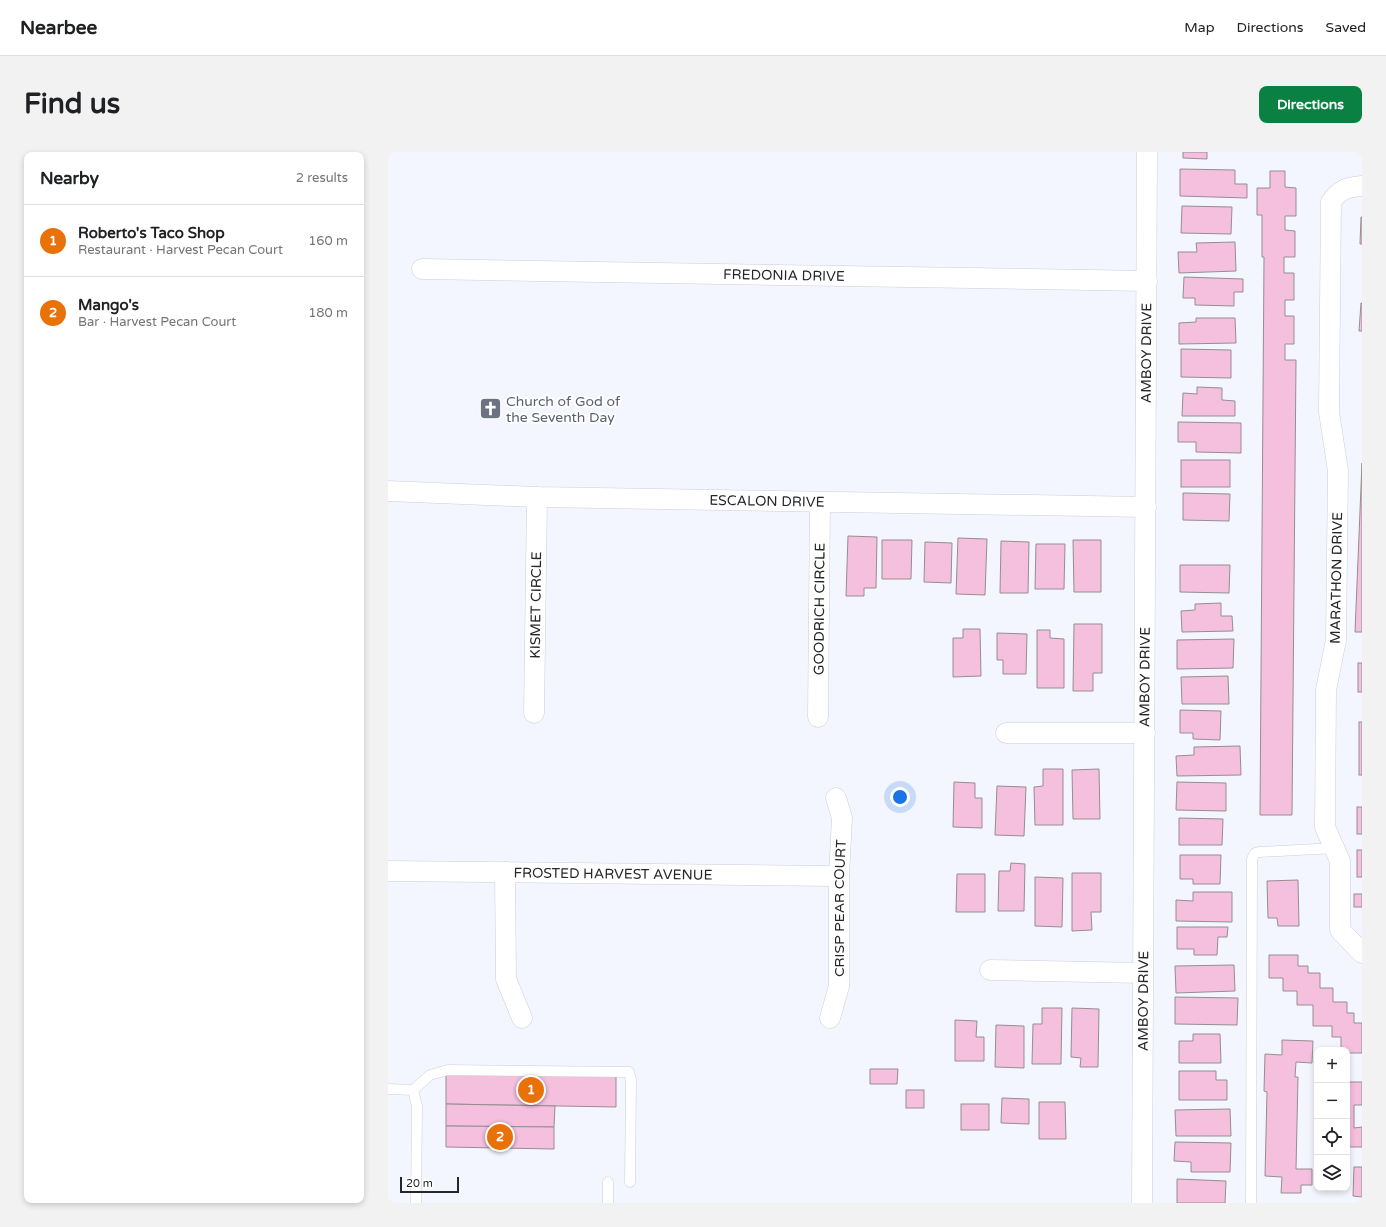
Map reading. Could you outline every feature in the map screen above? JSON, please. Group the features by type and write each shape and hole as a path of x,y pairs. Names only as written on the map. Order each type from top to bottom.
{"street":[{"name":"AMBOY DRIVE","path":"1142,1203 1147,152"},
{"name":"MARATHON DRIVE","path":"1362,186 1351,187 1338,192 1331,202 1329,404 1338,470 1336,640 1326,690 1325,819 1325,827 1340,861 1340,930 1362,953"},
{"name":"FREDONIA DRIVE","path":"422,269 1147,281"},
{"name":"ESCALON DRIVE","path":"388,491 537,497 1146,507"},
{"name":"KISMET CIRCLE","path":"534,714 537,497"},
{"name":"GOODRICH CIRCLE","path":"818,717 820,502"},
{"path":"1006,733 1144,733"},
{"name":"CRISP PEAR COURT","path":"830,1018 839,986 839,876 842,818 836,798"},
{"name":"FROSTED HARVEST AVENUE","path":"388,871 839,876"},
{"path":"505,872 506,979 522,1018"},
{"path":"990,970 1143,973"}],"lane":[{"path":"1251,1203 1252,859 1255,854 1259,852 1335,848"},
{"path":"388,1089 413,1090 430,1075 448,1070 629,1072 631,1080 630,1182"},
{"path":"413,1090 417,1106 416,1203"},
{"path":"608,1182 608,1203"}],"building":[{"path":"1183,152 1207,152 1207,159 1183,158"},
{"path":"1180,169 1235,170 1235,184 1247,184 1247,198 1180,196"},
{"path":"1270,171 1285,171 1285,187 1296,188 1296,216 1285,216 1285,230 1295,231 1295,257 1284,257 1284,273 1294,273 1294,300 1285,300 1285,316 1294,316 1294,344 1285,344 1285,360 1296,360 1292,815 1260,815 1264,257 1262,257 1262,215 1257,215 1257,188 1270,188"},
{"path":"1182,206 1232,207 1231,234 1181,233"},
{"path":"1361,217 1362,244 1360,244"},
{"path":"1235,242 1236,271 1179,273 1178,252 1197,252 1196,243"},
{"path":"1184,277 1243,279 1243,292 1234,292 1234,306 1195,305 1195,298 1183,298"},
{"path":"1361,303 1362,331 1359,331"},
{"path":"1196,318 1235,318 1236,343 1179,344 1179,323 1196,322"},
{"path":"1181,349 1231,350 1231,378 1181,377"},
{"path":"1197,387 1222,388 1222,400 1235,401 1235,416 1182,416 1183,393 1197,394"},
{"path":"1178,422 1241,423 1241,453 1196,452 1196,442 1178,442"},
{"path":"1181,460 1230,460 1230,487 1181,487"},
{"path":"1362,463 1362,632 1355,632"},
{"path":"1183,493 1230,494 1229,521 1183,520"},
{"path":"848,536 877,537 876,588 864,588 864,596 846,596"},
{"path":"958,538 987,539 985,595 956,594"},
{"path":"882,540 912,540 911,579 882,579"},
{"path":"1073,540 1101,540 1101,592 1074,592"},
{"path":"1001,541 1029,542 1028,593 1000,593"},
{"path":"925,542 952,543 951,583 924,582"},
{"path":"1036,544 1065,544 1064,589 1035,589"},
{"path":"1180,565 1230,565 1229,593 1180,592"},
{"path":"1221,603 1221,616 1232,616 1233,631 1182,632 1181,611 1195,610 1195,604"},
{"path":"1074,624 1102,624 1102,673 1093,673 1093,691 1073,691"},
{"path":"963,629 980,629 981,676 953,677 953,638 963,638"},
{"path":"1037,630 1050,630 1050,638 1064,639 1064,688 1037,688"},
{"path":"997,633 1027,634 1026,674 1003,674 1003,660 997,660"},
{"path":"1234,639 1233,668 1177,669 1177,640"},
{"path":"1358,663 1362,663 1362,692 1358,692"},
{"path":"1228,676 1229,704 1182,704 1181,677"},
{"path":"1180,710 1221,711 1220,740 1193,739 1193,733 1180,733"},
{"path":"1359,722 1362,722 1362,775 1359,775"},
{"path":"1240,746 1241,775 1177,776 1176,756 1194,755 1194,747"},
{"path":"1043,769 1063,769 1063,825 1035,825 1034,787 1043,786"},
{"path":"1099,769 1100,819 1073,819 1072,770"},
{"path":"954,782 975,783 975,798 982,798 982,828 953,827"},
{"path":"1177,782 1226,783 1226,811 1176,810"},
{"path":"997,786 1026,787 1024,836 995,835"},
{"path":"1357,807 1362,807 1362,834 1357,834"},
{"path":"1179,818 1223,819 1222,845 1179,845"},
{"path":"1357,850 1362,850 1362,877 1357,877"},
{"path":"1180,855 1221,855 1220,884 1193,884 1193,879 1180,879"},
{"path":"1011,863 1025,864 1024,911 998,911 999,871 1010,871"},
{"path":"1072,873 1101,873 1101,912 1091,912 1092,930 1072,931"},
{"path":"957,874 985,874 985,912 956,912"},
{"path":"1035,877 1063,878 1062,927 1035,926"},
{"path":"1298,880 1299,926 1278,926 1277,918 1268,918 1267,881"},
{"path":"1193,892 1232,892 1232,922 1176,921 1176,900 1193,901"},
{"path":"1354,894 1362,894 1362,907 1354,907"},
{"path":"1177,927 1228,927 1227,937 1218,937 1217,955 1194,955 1194,949 1177,949"},
{"path":"1269,955 1298,955 1298,966 1308,966 1308,973 1320,973 1320,988 1333,988 1333,1002 1347,1002 1347,1013 1354,1013 1354,1023 1362,1023 1362,1053 1350,1053 1350,1047 1341,1047 1341,1037 1332,1037 1332,1026 1313,1026 1313,1005 1297,1005 1297,991 1283,991 1283,978 1269,978"},
{"path":"1234,965 1235,991 1176,993 1175,966"},
{"path":"1175,997 1238,998 1237,1025 1175,1024"},
{"path":"1042,1008 1062,1008 1061,1064 1032,1064 1033,1024 1042,1024"},
{"path":"1072,1008 1099,1009 1098,1067 1080,1067 1081,1058 1071,1057"},
{"path":"955,1020 977,1021 976,1037 984,1037 984,1061 955,1061"},
{"path":"996,1025 1024,1026 1024,1068 995,1067"},
{"path":"1193,1034 1220,1034 1221,1063 1179,1063 1179,1041 1193,1041"},
{"path":"1282,1040 1313,1041 1312,1063 1296,1062 1295,1077 1298,1077 1296,1169 1312,1169 1312,1185 1301,1185 1301,1193 1281,1193 1282,1177 1265,1176 1267,1092 1264,1091 1265,1054 1282,1055"},
{"path":"870,1069 898,1069 897,1084 870,1084"},
{"path":"1179,1071 1216,1071 1216,1080 1227,1080 1227,1100 1179,1100"},
{"path":"446,1074 616,1076 616,1107 446,1104"},
{"path":"1350,1082 1362,1082 1362,1105 1354,1105 1354,1128 1362,1127 1362,1147 1350,1147"},
{"path":"906,1090 924,1090 924,1108 906,1108"},
{"path":"1002,1098 1029,1099 1029,1124 1001,1123"},
{"path":"1039,1102 1065,1102 1066,1139 1039,1139"},
{"path":"446,1104 555,1106 554,1127 446,1126"},
{"path":"961,1104 989,1104 989,1130 961,1130"},
{"path":"1230,1109 1231,1136 1176,1136 1175,1110"},
{"path":"446,1126 554,1127 554,1149 446,1147"},
{"path":"1175,1142 1231,1143 1230,1172 1191,1172 1191,1162 1174,1161"},
{"path":"1354,1167 1362,1167 1362,1197 1353,1196"},
{"path":"1177,1179 1226,1181 1225,1203 1177,1203"}],"place":[{"name":"Church of God of the Seventh Day","path":"491,409"},
{"name":"Roberto's Taco Shop","path":"531,1090"},
{"name":"Mango's","path":"500,1137"}]}
